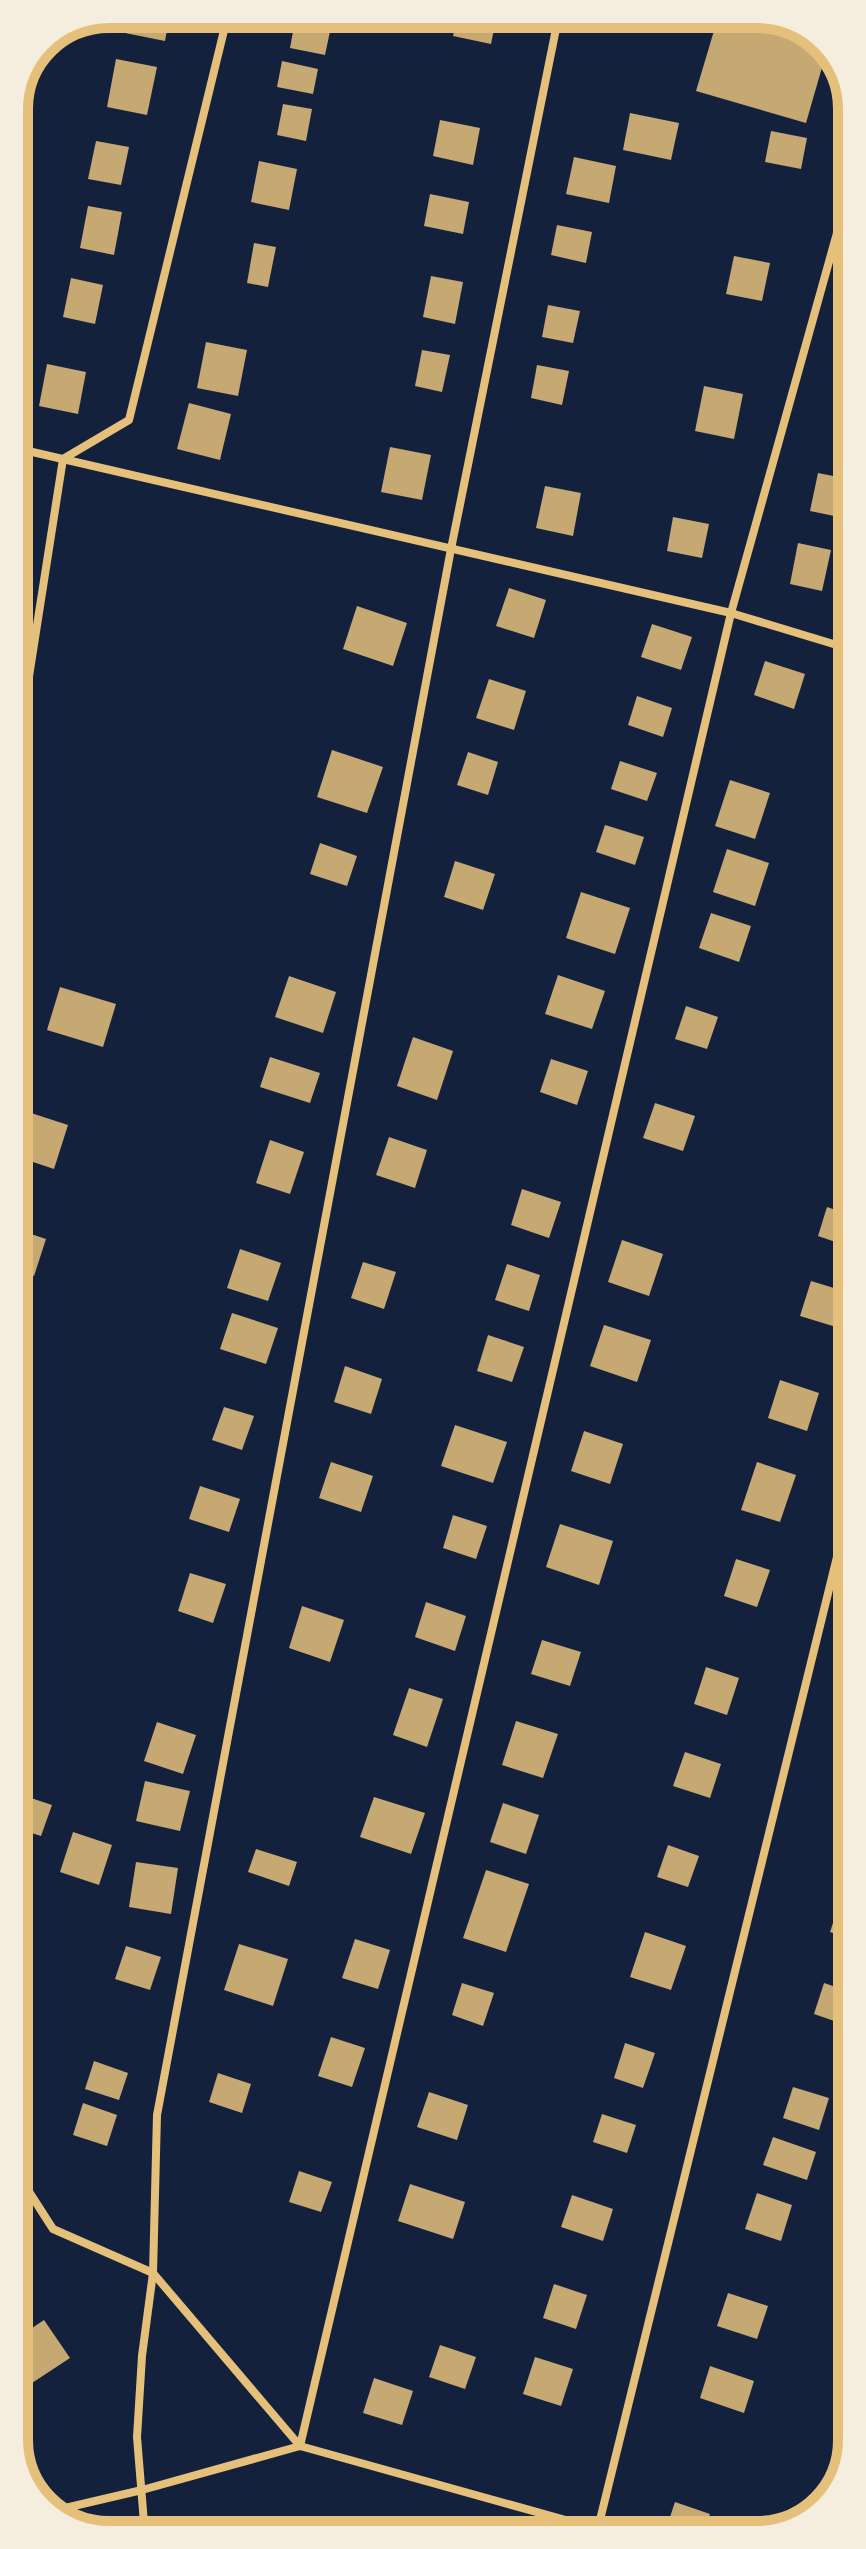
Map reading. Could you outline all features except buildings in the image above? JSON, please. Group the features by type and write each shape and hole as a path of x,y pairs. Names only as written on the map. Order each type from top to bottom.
{"street":[{"path":"63,459 129,420 225,28"},
{"path":"144,2521 137,2437 142,2356 153,2273 157,2115 451,549 556,28"},
{"path":"300,2446 731,613 838,229"},
{"path":"28,451 731,613 838,645"},
{"path":"28,683 63,459"},
{"path":"28,936 28,946"},
{"path":"600,2521 838,1553"},
{"path":"28,2190 53,2229 153,2273 300,2446"},
{"path":"65,2508 300,2446 573,2521"}]}
